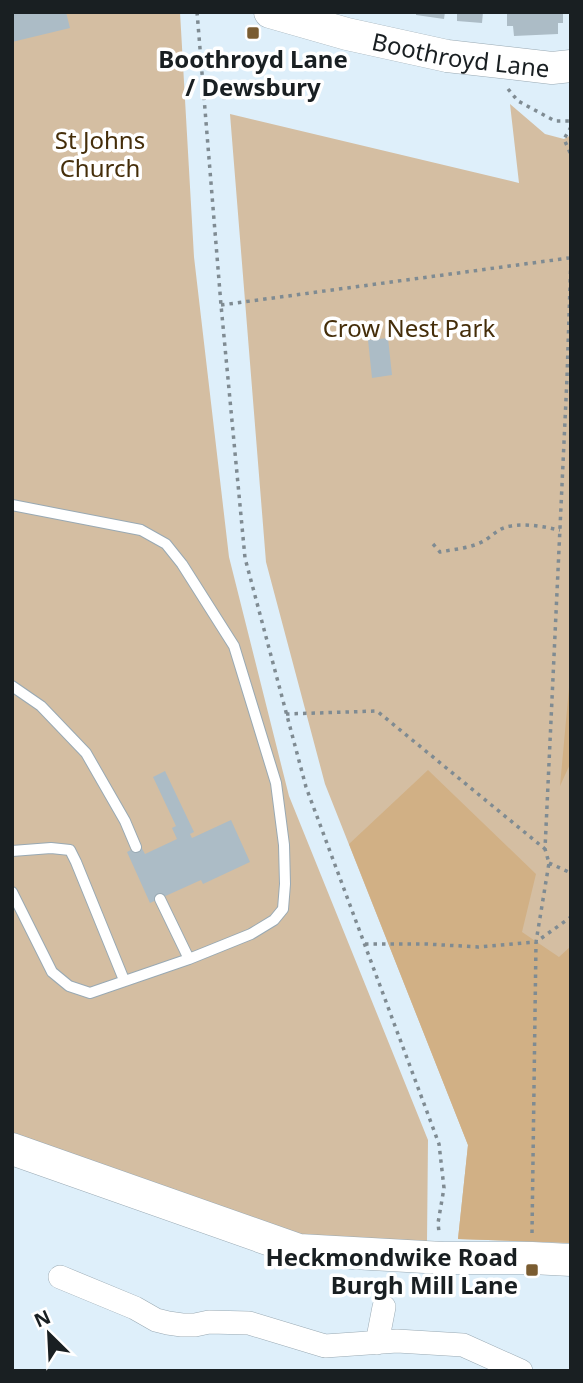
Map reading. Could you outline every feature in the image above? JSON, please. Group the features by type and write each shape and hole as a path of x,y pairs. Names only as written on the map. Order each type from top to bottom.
{"main road":[{"name":"Boothroyd Lane","path":"270,12 347,34 435,54 552,68 571,66"},
{"path":"12,1149 299,1250 443,1258 571,1260"}],"street":[{"path":"60,1277 135,1308 156,1320 169,1323 249,1323 325,1346 397,1341 463,1345 521,1371"},
{"path":"377,1343 384,1307"}],"lane":[{"path":"12,505 141,530 166,544 183,564 233,646 276,783 284,845 285,884 283,909 274,920 251,934 189,959 90,993 69,986 52,972 12,892"},
{"path":"12,686 41,706 86,753 125,821 136,847"},
{"path":"12,851 51,848 70,850 124,980"},
{"path":"160,899 189,959"}],"path":[{"path":"198,12 221,305 245,558 306,787 439,1144 444,1188 438,1223 443,1258"},
{"path":"484,61 518,101 555,121 571,121"},
{"path":"571,127 564,139 571,155"},
{"path":"221,305 570,257 569,377 545,849 549,863 536,942 532,1258"},
{"path":"433,544 440,552 466,547 509,526 535,525 560,530"},
{"path":"286,714 377,711 545,849"},
{"path":"549,863 571,873"},
{"path":"365,944 478,947 536,942 571,918"}],"green space":[{"name":"St Johns Church","path":"12,12 180,12 194,257 229,557 289,796 428,1140 427,1241 299,1250 12,1149"},
{"name":"Crow Nest Park","path":"510,104 545,134 564,139 571,135 571,1243 458,1239 468,1145 325,784 266,562 230,114 519,183"}],"shaded area":[{"path":"571,666 571,762 560,786"},
{"path":"428,770 536,874 522,932 559,957 571,946 571,1243 458,1239 468,1145 349,844"}],"building":[{"path":"12,12 66,12 70,28 12,42"},
{"path":"416,12 445,12 444,19 416,15"},
{"path":"457,12 483,12 482,23 457,21"},
{"path":"507,12 563,12 563,23 558,23 558,34 514,36 513,26 507,26"},
{"path":"388,338 392,375 372,378 368,340"},
{"path":"165,771 194,832 190,834 192,838 231,820 250,862 203,884 201,880 150,903 127,852 140,845 145,854 177,839 172,828 176,826 153,777"}],"place":[{"name":"Boothroyd Lane / Dewsbury","path":"253,33"},
{"name":"Heckmondwike Road Burgh Mill Lane","path":"532,1270"}]}
